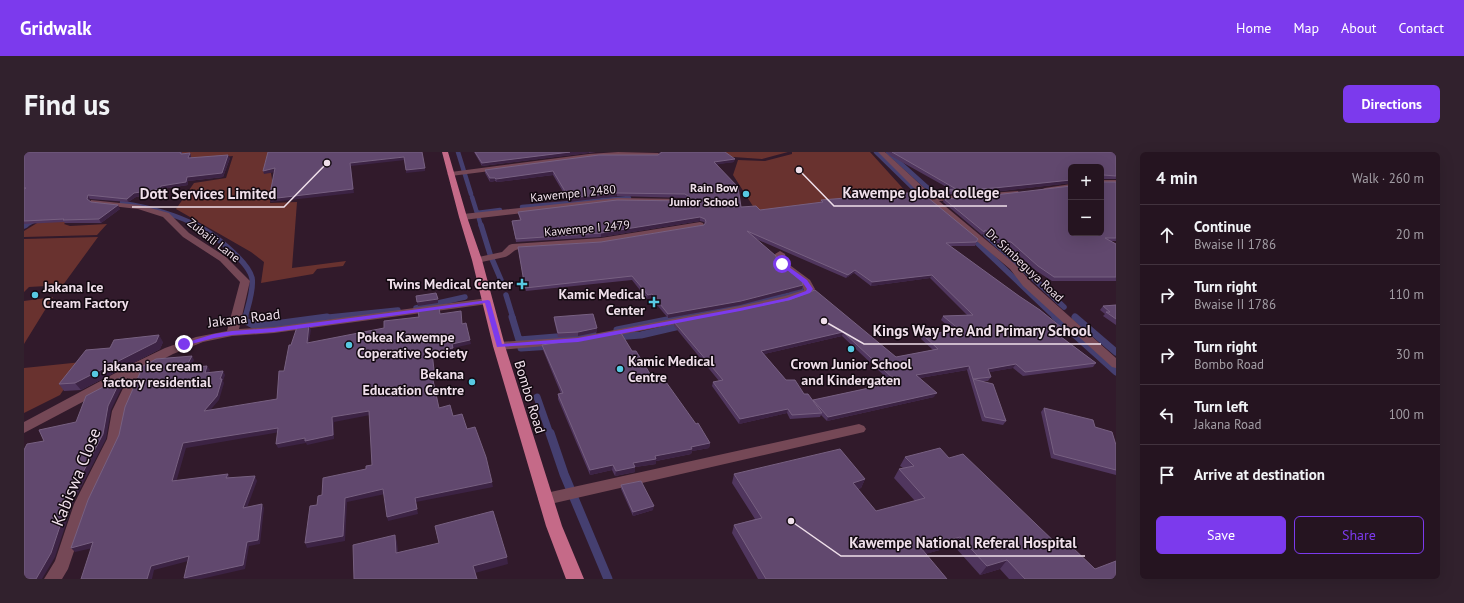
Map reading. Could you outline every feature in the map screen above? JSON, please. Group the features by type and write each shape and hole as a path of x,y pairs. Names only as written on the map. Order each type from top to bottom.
{"main road":[{"name":"Bombo Road","path":"445,152 463,217 477,260 499,346 554,526 575,579"}],"street":[{"name":"Dr. Simbeguya Road","path":"881,152 919,188 1013,266 1027,284 1116,364"},
{"path":"451,174 591,155 617,154 658,156"},
{"path":"1104,182 1116,182"},
{"path":"1034,191 1068,186"},
{"path":"933,199 1021,192"},
{"name":"Kawempe I 2480","path":"463,217 618,200 685,201"},
{"name":"Zubaili Lane","path":"94,202 139,207 166,215 186,234 223,259 245,282 232,333"},
{"name":"Kawempe I 2479","path":"477,260 505,254 512,247 601,241 700,226"},
{"path":"499,346 578,340 788,299 808,292 810,289 806,282 782,264 780,254"},
{"name":"Jakana Road","path":"24,428 140,365 184,344 232,333 274,330 488,301"},
{"name":"Kabiswa Close","path":"53,579 62,564 82,504 114,439 119,411 140,365"},
{"path":"546,499 858,428"}],"shaded area":[{"path":"131,152 292,152 269,161 273,185 270,203 297,202 292,268 346,261 343,266 317,269 313,274 261,283 264,262 251,252 176,209 194,183 226,178 233,156 194,160"},
{"path":"718,152 788,152 762,159 719,156"},
{"path":"792,152 870,152 908,194 758,214 733,175 738,160 765,161 792,154"},
{"path":"80,207 64,224 70,226 107,224 97,235 24,237 24,231 60,209"},
{"path":"98,237 63,285 29,287 24,292 24,239"},
{"path":"53,297 24,344 24,301"},
{"path":"82,362 60,395 24,413 24,368"}],"building":[{"path":"24,152 180,152 181,154 190,153 188,158 228,155 222,173 187,177 186,182 161,186 160,189 134,193 127,199 88,195 87,199 91,202 118,205 99,219 24,221 24,189 26,188 24,188"},
{"path":"268,152 422,152 425,168 406,170 404,157 350,163 353,189 269,199 275,168 263,171"},
{"path":"475,152 570,152 482,163"},
{"path":"662,152 725,152 735,159 714,162 738,187 741,207 756,206 760,210 823,202 821,200 921,192 978,239 976,242 946,243 1040,310 1061,327 1049,328 1096,363 1025,372 1016,364 988,369 991,377 973,379 969,366 916,375 937,393 828,417 813,400 897,382 843,332 761,351 786,380 795,380 804,394 808,394 822,413 792,415 788,409 740,419 713,382 723,380 674,322 789,300 815,290 896,357 938,349 923,335 960,330 943,316 973,315 932,275 872,282 855,270 848,275 747,231 776,256 777,261 802,281 803,285 741,301 668,314 652,294 648,295 632,276 525,288 518,247 601,242 704,225 706,222 705,219 700,217 601,233 516,239 512,221 521,220 518,212 617,200 685,201 691,198 685,194 617,193 569,198 553,171 496,179 490,178 485,170 599,155 658,155"},
{"path":"892,152 1116,152 1116,176 1104,175 1104,164 1068,164 1068,180 994,188 934,191 956,189"},
{"path":"1104,182 1116,182 1116,238 1105,238 1116,244 1116,277 1054,277 1038,266 1011,242 1001,241 985,230 984,232 944,199 1068,186 1068,236 1104,236"},
{"path":"436,293 438,299 417,302 416,296"},
{"path":"1116,305 1116,319 1106,312 1110,312 1103,306"},
{"path":"439,308 440,314 461,311 462,324 466,323 470,340 452,344 453,348 432,352 434,370 431,371 439,408 450,405 453,416 462,414 467,429 475,427 486,457 492,482 415,498 417,509 387,517 383,489 345,498 343,536 305,543 310,506 317,505 318,496 322,495 323,478 366,469 366,466 372,465 369,411 332,417 333,435 305,441 305,438 276,444 278,428 183,443 172,481 228,474 226,478 255,476 243,508 262,504 258,540 247,542 243,565 184,578 189,556 151,566 147,579 81,579 93,542 71,548 88,500 119,435 125,407 143,366 156,359 192,356 187,365 198,364 196,367 207,366 205,373 223,371 217,396 204,411 277,399 279,371 284,371 289,345 291,345 297,327 309,325 307,343 384,328 384,321 419,317 418,311"},
{"path":"593,314 597,328 578,332 558,333 554,317"},
{"path":"621,333 632,351 636,351 652,377 661,375 696,424 698,423 710,443 691,447 692,449 655,456 656,459 633,463 635,467 616,471 613,465 590,470 558,394 563,393 542,345"},
{"path":"159,335 156,342 75,383 59,384 86,350 110,348 114,340"},
{"path":"122,377 108,406 103,434 69,499 51,553 36,579 24,579 24,450 27,444 44,441 39,430 76,422 86,396"},
{"path":"973,379 993,384 1006,421 985,417"},
{"path":"1044,408 1093,420 1095,427 1112,432 1116,445 1116,470 1054,454"},
{"path":"940,448 949,458 963,454 1061,548 1070,545 1095,569 1116,561 1116,579 1025,579 1007,560 987,566 960,537 921,548 947,579 766,579 734,525 762,518 734,474 840,449 865,479 853,483 876,511 925,498 899,469 914,466 905,457"},
{"path":"641,481 654,506 633,512 621,485"},
{"path":"493,511 507,557 473,566 477,579 354,579 353,545 395,535 396,553 439,543 435,526"}],"waterway":[{"path":"458,152 471,194"},
{"path":"876,152 917,192"},
{"path":"888,152 939,198"},
{"path":"124,193 122,203 161,211 197,225"},
{"path":"472,197 477,213 500,210"},
{"path":"522,207 629,198"},
{"path":"479,219 481,226"},
{"path":"26,225 24,226 35,220"},
{"path":"197,225 219,240 244,264 249,271 252,278 252,288 245,318"},
{"path":"481,225 490,254"},
{"path":"986,235 1030,275"},
{"path":"970,236 1056,318"},
{"path":"492,259 501,280"},
{"path":"1034,279 1064,307"},
{"path":"677,318 790,295 801,289 800,283"},
{"path":"506,295 513,318"},
{"path":"416,308 465,297"},
{"path":"320,318 398,310"},
{"path":"245,317 244,320 253,325 267,325 327,317"},
{"path":"512,317 519,340 593,334"},
{"path":"677,318 682,317"},
{"path":"1055,317 1116,372"},
{"path":"1075,317 1116,352"},
{"path":"617,330 677,318"},
{"path":"614,337 641,335 684,325"},
{"path":"521,348 552,346"},
{"path":"537,397 550,434"},
{"path":"550,433 564,474 608,579"}],"place":[{"name":"Dott Services Limited","path":"327,163"},
{"name":"Kawempe global college","path":"799,170"},
{"name":"Rain Bow Junior School","path":"746,194"},
{"name":"Twins Medical Center","path":"522,284"},
{"name":"Jakana Ice Cream Factory","path":"35,295"},
{"name":"Kamic Medical Center","path":"654,302"},
{"name":"Kings Way Pre And Primary School","path":"824,321"},
{"name":"Pokea Kawempe Coperative Society","path":"349,345"},
{"name":"Crown Junior School and Kindergaten","path":"851,349"},
{"name":"Kamic Medical Centre","path":"620,369"},
{"name":"jakana ice cream factory residential","path":"95,374"},
{"name":"Bekana Education Centre","path":"472,382"},
{"name":"Kawempe National Referal Hospital","path":"791,521"}],"route":[{"path":"184,344 200,339 232,333 274,330 488,301 499,346 578,340 788,299 808,292 810,289 806,282 782,264"}]}
